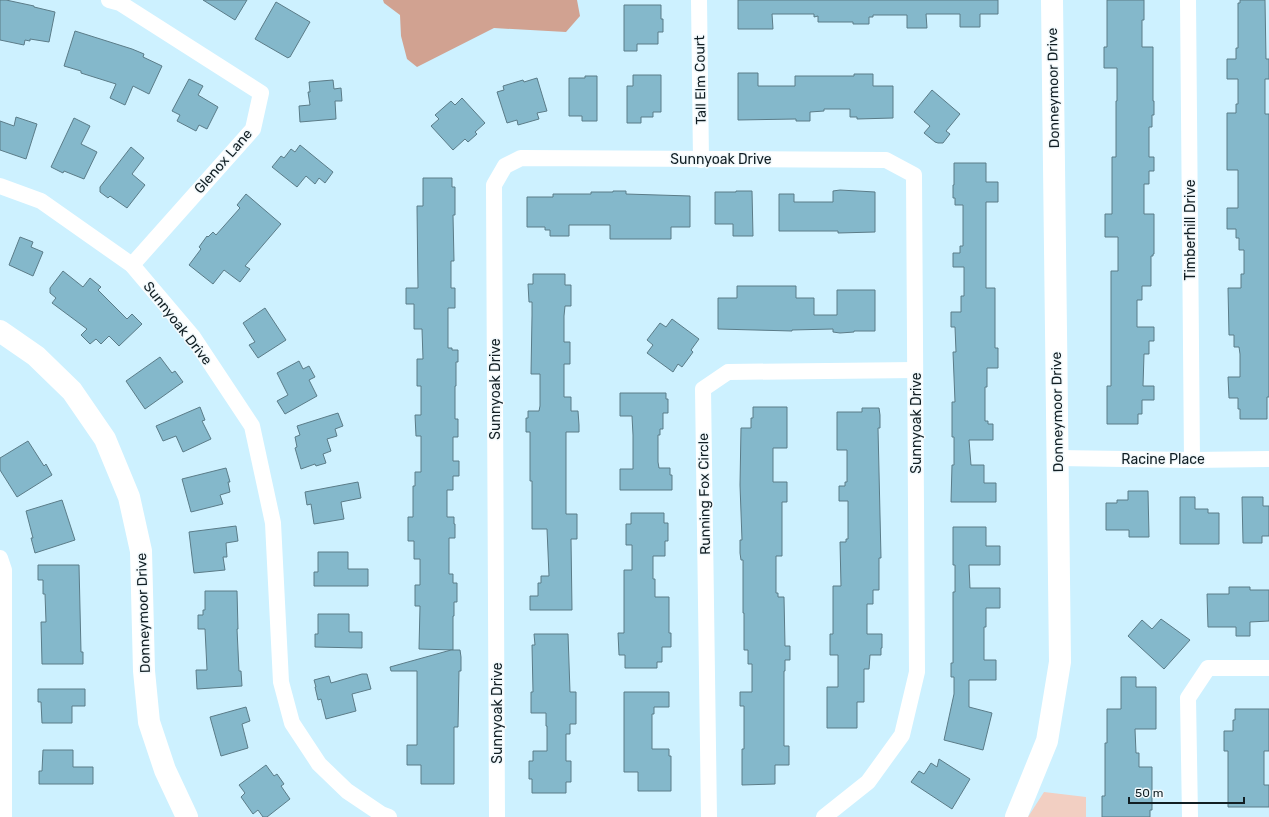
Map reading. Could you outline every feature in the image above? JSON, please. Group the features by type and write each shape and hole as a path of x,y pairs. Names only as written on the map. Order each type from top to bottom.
{"street":[{"name":"Glenox Lane","path":"109,0 120,3 261,93 253,129 132,265"},
{"name":"Tall Elm Court","path":"699,0 701,160"},
{"name":"Donneymoor Drive","path":"1016,817 1047,741 1060,662 1052,0"},
{"name":"Timberhill Drive","path":"1188,0 1192,460"},
{"name":"Sunnyoak Drive","path":"498,817 494,185 505,166 521,158 886,160 914,175 917,672 902,735 868,782 824,817"},
{"name":"Sunnyoak Drive","path":"0,186 41,201 132,265 193,337 252,426 273,523 281,682 292,723 319,764 330,775 347,791 381,814 389,817"},
{"name":"Donneymoor Drive","path":"0,332 36,356 72,391 105,439 129,497 141,551 144,671 149,722 165,770 187,817"},
{"name":"Running Fox Circle","path":"708,817 703,389 728,372 915,370"},
{"name":"Racine Place","path":"1057,458 1192,460 1269,459"},
{"path":"0,558 4,570 4,817"},
{"path":"1190,817 1188,698 1208,668 1269,668"}],"shaded area":[{"path":"383,0 577,0 580,16 566,32 494,28 417,67 407,59 401,36 400,15 384,3"},
{"path":"1044,792 1086,797 1086,817 1028,817"}],"building":[{"path":"0,0 34,6 55,12 49,42 30,39 30,41 25,40 24,45 0,40"},
{"path":"203,0 247,0 235,20"},
{"path":"738,0 998,0 998,14 980,14 980,27 960,27 960,14 926,14 927,28 907,28 907,15 873,15 873,17 869,17 869,24 853,24 853,22 818,22 818,16 814,17 814,14 772,14 773,29 738,29"},
{"path":"1107,0 1144,0 1142,47 1153,47 1154,115 1152,115 1152,127 1149,127 1149,157 1154,157 1154,171 1149,171 1149,184 1144,184 1144,214 1154,214 1154,254 1151,256 1151,286 1142,286 1142,300 1137,300 1137,327 1154,327 1154,341 1149,341 1149,354 1144,354 1143,386 1154,386 1154,400 1142,400 1142,414 1138,414 1138,424 1107,424 1107,386 1111,386 1111,271 1118,271 1118,237 1105,237 1105,214 1112,214 1112,157 1116,157 1117,101 1117,68 1104,68 1104,47 1107,47"},
{"path":"1240,0 1265,0 1266,59 1269,59 1269,79 1265,79 1265,114 1269,114 1269,397 1267,397 1267,419 1240,419 1238,398 1229,398 1228,377 1240,377 1240,354 1239,347 1234,347 1234,335 1229,335 1228,288 1241,288 1241,274 1244,274 1244,250 1239,250 1239,238 1236,238 1236,229 1227,229 1227,208 1238,208 1238,170 1227,170 1227,113 1236,113 1236,104 1238,104 1238,79 1227,79 1227,59 1236,59 1236,48 1238,48 1238,3 1240,3"},
{"path":"276,2 310,22 288,58 255,39"},
{"path":"624,5 661,5 663,32 658,32 658,44 637,44 637,51 624,51"},
{"path":"75,31 132,49 144,54 143,57 162,66 149,94 133,86 125,105 110,98 116,84 64,66"},
{"path":"738,73 758,73 758,86 795,86 795,76 854,76 854,74 873,74 873,86 893,86 893,118 857,119 857,117 850,117 850,109 824,109 824,111 810,112 810,121 796,121 796,119 738,120"},
{"path":"633,75 661,75 661,112 653,112 653,117 641,117 641,123 627,123 627,86 633,86"},
{"path":"585,76 597,76 597,121 582,121 582,116 569,116 569,78 585,78"},
{"path":"537,78 547,111 537,113 539,119 518,125 517,120 507,123 497,92 504,90 503,86 523,80 524,82"},
{"path":"189,79 203,86 198,95 218,107 207,129 199,125 196,131 177,121 180,115 172,111"},
{"path":"333,80 334,89 341,88 342,101 335,101 336,119 300,122 299,106 310,105 308,92 310,92 309,82"},
{"path":"932,90 960,114 946,131 950,134 943,143 935,142 924,133 930,126 914,112"},
{"path":"462,98 485,123 475,132 477,134 468,142 465,139 453,150 431,126 439,119 435,115 451,101 455,105"},
{"path":"16,117 37,124 26,159 0,150 0,121 14,126"},
{"path":"74,118 90,126 81,144 97,152 84,179 64,171 63,173 51,167"},
{"path":"300,145 333,172 325,183 319,178 315,184 306,176 297,187 272,167 281,156 284,158 291,149 295,152"},
{"path":"131,147 144,158 132,174 145,185 127,208 110,196 108,198 100,192 100,187"},
{"path":"954,163 986,163 986,182 998,182 998,202 986,202 986,288 995,288 995,348 998,348 998,368 987,368 987,387 985,387 985,421 988,421 988,424 993,424 993,440 969,440 971,465 984,465 984,483 996,483 996,502 951,502 952,465 954,465 952,402 955,402 953,352 956,352 955,327 951,327 951,312 961,312 961,296 964,296 964,267 953,267 953,253 960,253 960,246 963,246 963,205 955,205 955,198 953,198"},
{"path":"423,178 452,178 452,187 455,187 455,215 453,215 454,261 451,261 451,288 455,288 455,308 448,308 448,348 458,350 458,362 456,362 455,419 458,419 458,437 453,437 453,461 459,461 459,476 453,476 453,490 447,490 447,517 454,517 455,524 455,538 449,538 449,574 453,574 453,583 457,583 457,602 454,602 453,616 453,650 419,649 420,606 415,606 415,585 420,585 420,559 414,559 414,541 408,541 408,517 413,517 413,486 415,486 415,472 421,472 421,436 416,436 415,415 421,415 421,386 417,386 417,359 423,359 422,329 414,329 414,304 406,304 406,288 418,288 417,206 423,206"},
{"path":"626,191 626,194 690,196 690,227 671,227 671,239 610,239 610,225 569,225 569,236 550,236 550,230 545,230 545,227 527,227 527,197 553,197 553,194 591,194 591,192"},
{"path":"752,191 753,236 733,236 733,224 715,224 715,192"},
{"path":"833,191 875,192 875,232 838,233 838,231 779,231 779,194 794,194 794,202 833,202"},
{"path":"246,194 281,224 245,266 250,269 240,282 224,270 213,284 189,265 201,249 199,247 207,236 208,237 213,232 216,235 240,208 237,205"},
{"path":"20,237 33,242 31,247 43,252 33,276 9,265"},
{"path":"63,271 83,287 90,278 101,287 98,290 127,319 132,314 142,324 119,346 109,336 101,344 96,339 90,344 81,335 87,329 52,303 56,298 50,293 50,288"},
{"path":"533,274 565,274 565,285 571,285 571,306 565,306 564,316 564,342 570,342 570,364 564,364 564,397 571,397 571,411 578,411 579,425 579,432 566,432 566,514 577,514 577,539 571,539 572,610 530,610 530,596 538,596 538,583 541,583 541,576 549,576 547,529 532,529 530,432 526,432 526,418 528,418 528,411 539,411 540,406 540,374 531,374 532,302 529,302 528,284 533,284"},
{"path":"737,286 796,286 796,298 814,298 814,315 837,315 837,290 875,290 875,331 840,333 833,332 833,329 792,331 718,329 718,298 737,298"},
{"path":"265,308 286,340 258,358 249,345 255,342 243,323"},
{"path":"672,319 699,339 691,350 693,352 682,367 678,364 673,372 647,353 653,345 647,340 660,323 666,327"},
{"path":"160,357 172,373 175,371 183,382 145,409 126,381"},
{"path":"299,361 303,369 309,366 315,377 309,380 317,396 285,414 277,401 288,395 277,373"},
{"path":"620,393 666,393 666,399 668,399 668,413 663,413 663,429 660,429 660,435 658,435 658,462 659,468 670,468 670,475 672,475 672,490 620,490 620,469 633,469 633,435 632,416 620,416"},
{"path":"200,407 205,420 202,421 211,439 183,452 176,436 163,441 156,426"},
{"path":"753,407 787,407 787,448 773,448 773,482 787,482 787,502 782,502 782,556 776,556 776,593 778,593 778,597 784,597 785,646 790,646 790,660 785,660 784,671 784,746 789,746 789,765 775,765 775,784 742,785 744,706 740,706 740,692 752,692 752,664 748,664 748,650 744,650 743,560 741,560 740,553 740,540 742,540 740,485 741,428 751,428"},
{"path":"862,408 879,408 880,415 880,428 878,428 881,558 879,558 879,590 873,590 873,604 867,604 867,634 882,634 882,648 881,655 870,655 869,669 864,669 864,702 857,702 857,728 827,728 827,687 838,687 838,655 830,655 830,634 833,634 833,586 841,586 840,542 846,542 846,539 848,539 848,501 839,501 839,486 845,486 845,482 847,482 847,450 837,450 837,412 862,412"},
{"path":"338,413 343,426 335,429 337,436 327,439 331,451 323,454 326,463 316,466 315,464 301,469 295,448 297,447 295,437 300,435 297,426"},
{"path":"28,441 44,466 46,464 52,475 17,497 0,470 0,458"},
{"path":"226,468 230,482 228,482 230,492 220,495 223,504 191,512 182,479"},
{"path":"358,482 361,498 341,502 344,519 314,524 311,504 307,505 305,492"},
{"path":"1128,491 1148,491 1149,537 1129,537 1129,530 1106,530 1106,503 1117,503 1117,500 1128,500"},
{"path":"1180,497 1195,497 1195,509 1208,509 1208,513 1219,513 1219,544 1180,544"},
{"path":"1242,497 1263,497 1263,506 1269,506 1269,536 1262,536 1262,543 1243,543"},
{"path":"62,500 75,540 35,553 26,511"},
{"path":"631,513 664,513 664,523 668,523 668,541 665,541 665,556 653,556 655,597 669,597 669,633 671,633 671,647 662,647 662,662 657,662 657,668 625,668 625,655 619,655 618,633 624,633 624,570 632,570 632,545 626,545 626,524 631,524"},
{"path":"236,526 238,541 226,543 227,557 223,557 225,570 194,573 189,532"},
{"path":"953,527 986,527 986,546 1000,546 1000,565 969,565 970,588 1000,588 1000,608 986,608 986,627 984,627 984,660 996,660 996,680 969,680 969,707 992,713 983,750 944,740 954,694 954,677 951,677 951,663 953,663 953,592 955,592"},
{"path":"318,552 348,552 348,569 368,569 368,586 314,586 314,572 318,572"},
{"path":"38,565 79,565 81,652 83,652 83,664 42,664 41,622 46,622 45,594 43,594 43,580 38,580"},
{"path":"1229,587 1250,587 1250,590 1269,590 1269,621 1250,622 1250,636 1236,636 1236,627 1208,627 1207,594 1229,594"},
{"path":"205,591 237,591 239,671 241,671 242,686 197,689 196,670 207,670 205,629 198,629 198,615 203,615 203,610 205,610"},
{"path":"318,614 349,614 349,632 362,632 362,648 315,647 315,634 318,634"},
{"path":"1161,619 1190,640 1164,669 1128,636 1142,620 1152,629"},
{"path":"534,634 568,634 570,692 576,692 576,724 570,724 570,734 566,734 566,761 571,761 571,782 566,782 566,793 532,793 532,779 529,779 529,761 533,761 533,751 547,751 546,713 531,713 531,692 533,692 532,645 535,645"},
{"path":"451,650 460,650 461,657 461,671 459,671 458,727 454,727 454,784 421,784 421,765 407,765 407,745 417,745 417,671 391,671 390,667"},
{"path":"362,674 367,674 371,689 352,694 356,711 326,719 321,699 318,700 314,680 329,676 331,683"},
{"path":"1121,677 1136,677 1136,687 1156,687 1156,729 1135,729 1136,753 1139,753 1139,767 1152,767 1152,810 1150,810 1150,817 1102,817 1102,796 1105,796 1105,743 1107,743 1107,709 1121,709"},
{"path":"38,689 85,689 85,706 72,706 72,723 42,723 41,702 38,702"},
{"path":"624,692 669,692 669,707 654,707 654,714 652,714 652,749 669,749 669,756 671,756 671,791 638,791 638,772 624,772"},
{"path":"246,707 250,721 242,724 248,748 221,756 210,717"},
{"path":"1235,709 1269,709 1269,751 1264,751 1264,785 1269,785 1269,807 1228,807 1228,751 1224,751 1224,731 1233,731"},
{"path":"43,750 73,750 73,767 93,767 93,784 39,784 39,771 42,771"},
{"path":"939,759 970,779 952,809 911,782 919,771 924,774 931,763 937,767"},
{"path":"266,765 274,776 277,774 284,784 281,786 290,799 267,817 263,817 258,810 253,814 241,797 245,793 239,785"}]}
